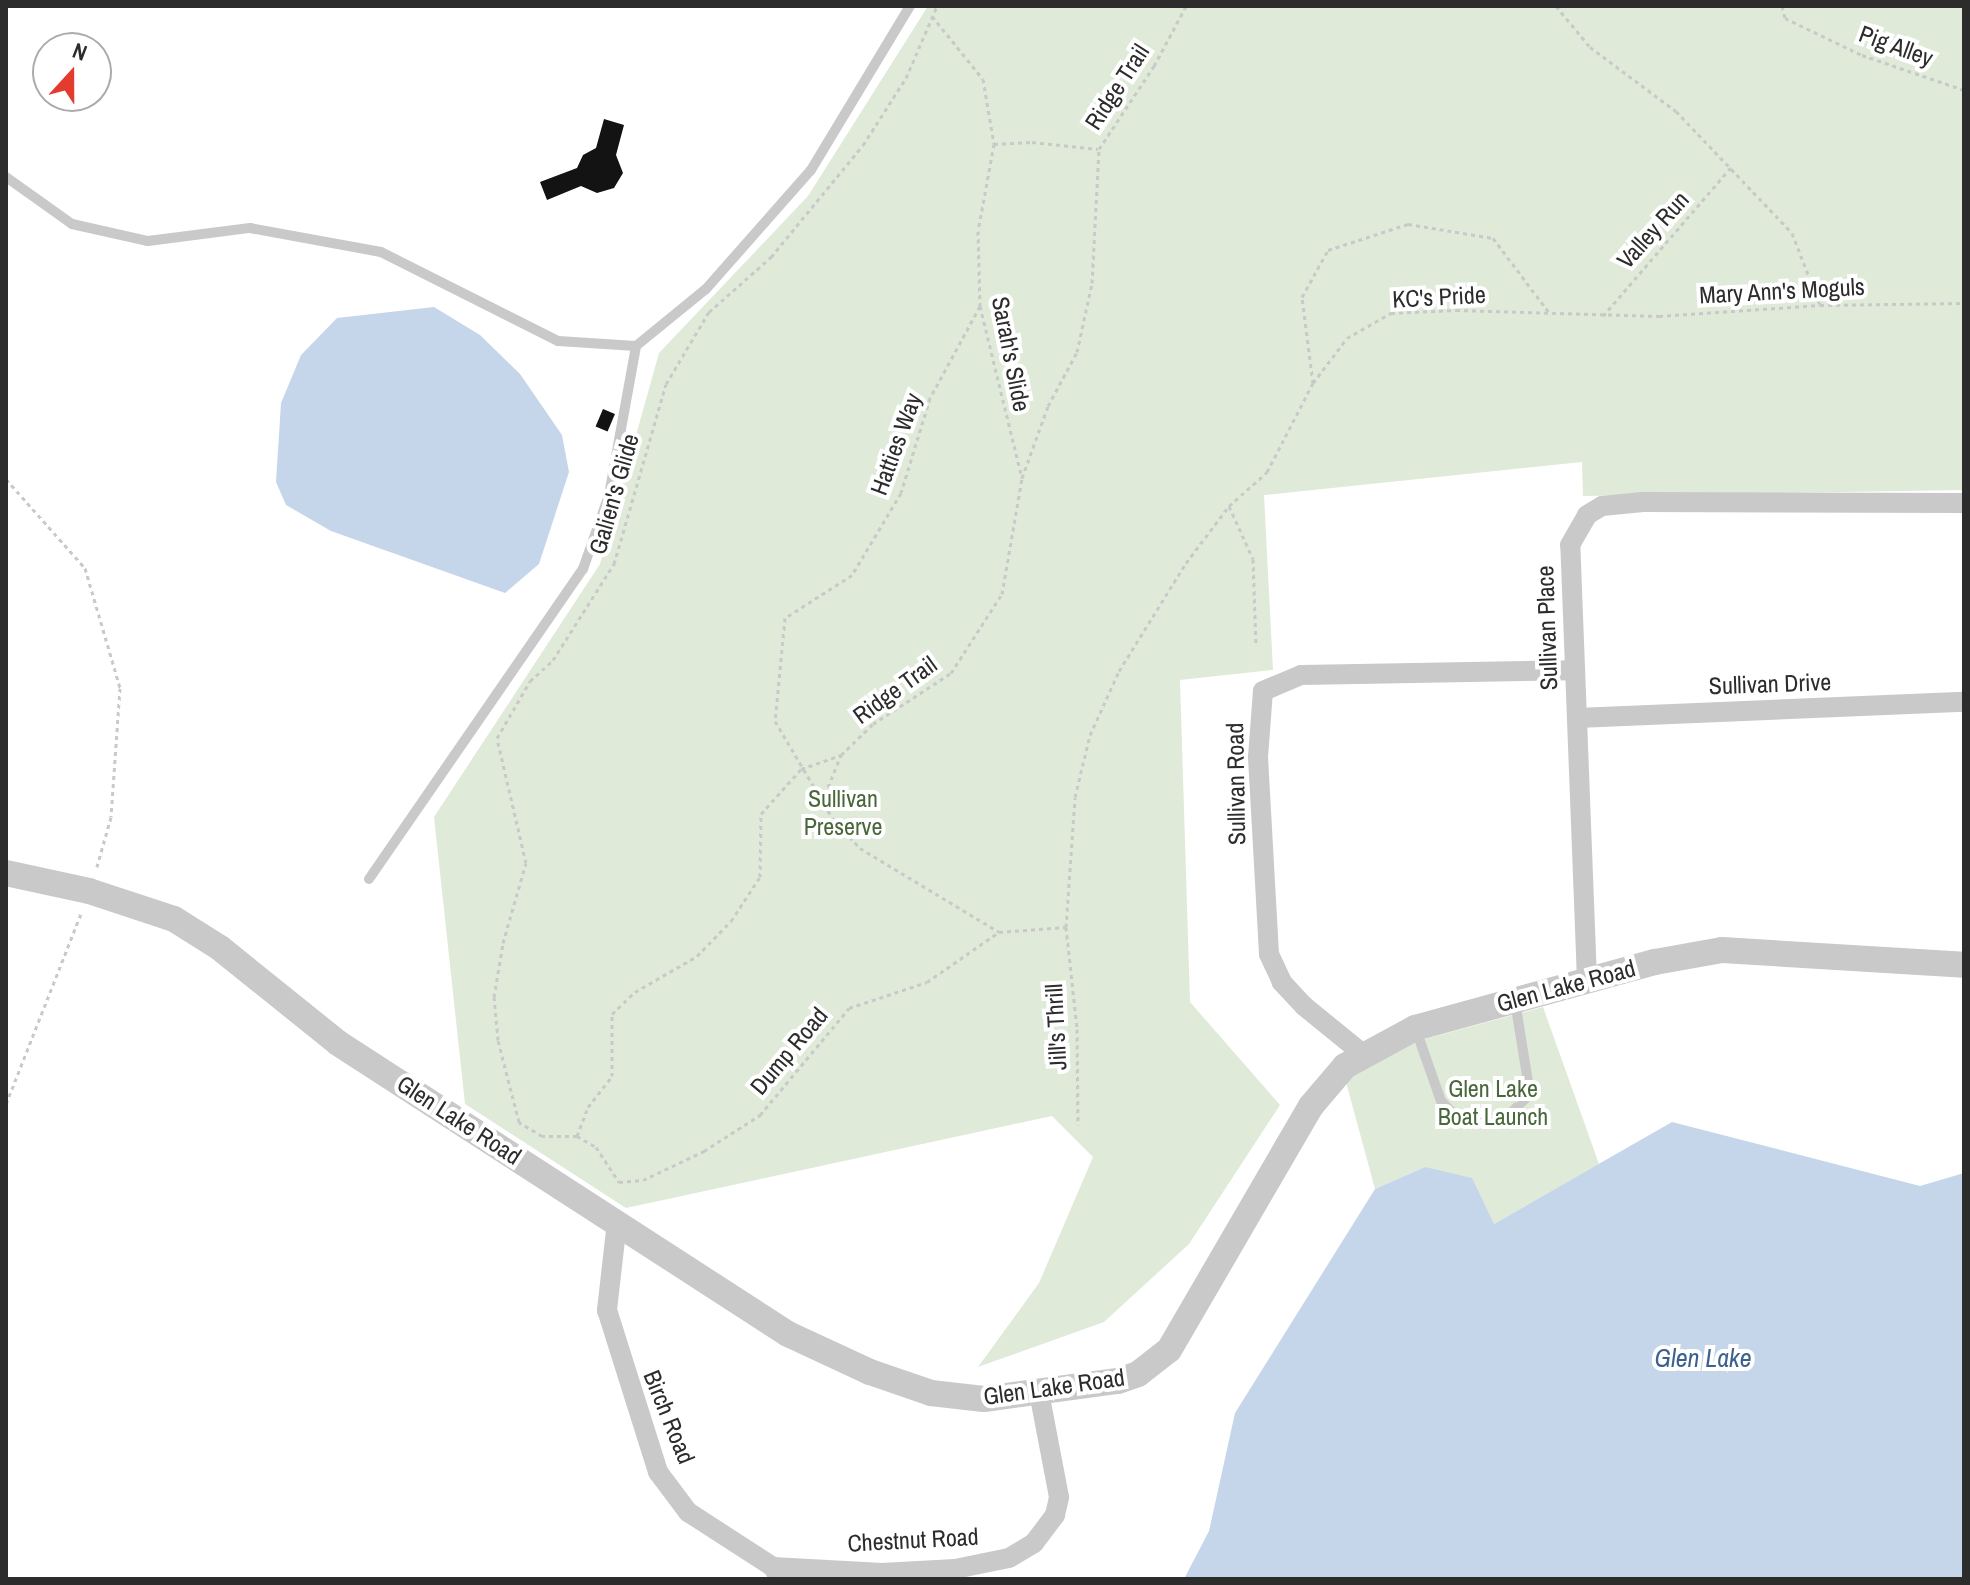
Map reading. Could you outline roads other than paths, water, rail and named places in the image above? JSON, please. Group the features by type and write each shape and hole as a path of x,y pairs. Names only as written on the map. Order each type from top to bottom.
{"street":[{"name":"Sullivan Place","path":"1587,980 1570,545 1587,515 1602,506 1643,502 1964,503"},
{"name":"Sullivan Road","path":"1363,1054 1304,1006 1282,982 1269,954 1258,757 1263,691 1301,675 1575,670"},
{"name":"Sullivan Drive","path":"1577,718 1964,702"},
{"name":"Glen Lake Road","path":"6,873 89,891 174,919 220,948 276,998 338,1043 788,1334 870,1372 931,1393 984,1399 1118,1381 1138,1374 1169,1350 1311,1106 1363,1054 1415,1028 1587,980 1722,950 1964,965"},
{"name":"Birch Road","path":"617,1222 607,1310 658,1472 688,1512 776,1573"},
{"name":"Chestnut Road","path":"776,1573 901,1576 1009,1558 1034,1543 1055,1515 1055,1464 1039,1392"}],"lane":[{"path":"369,879 583,569 609,495 636,346 706,289 811,170 910,6"},
{"path":"6,177 72,224 148,241 250,228 381,252 558,341 636,346"},
{"path":"1415,1028 1441,1101 1459,1119 1494,1118 1511,1113 1530,1094 1515,1001"}],"water":[{"path":"434,307 480,335 520,374 562,435 569,472 539,564 505,593 331,531 286,505 276,482 281,403 301,355 337,318"},
{"name":"Glen Lake","path":"1672,1122 1920,1186 1964,1173 1964,1579 1184,1579 1209,1531 1235,1413 1375,1189 1425,1167 1472,1178 1494,1224"}],"park label":[{"name":"Sullivan Preserve","path":"843,813"},
{"name":"Glen Lake Boat Launch","path":"1493,1103"}]}
